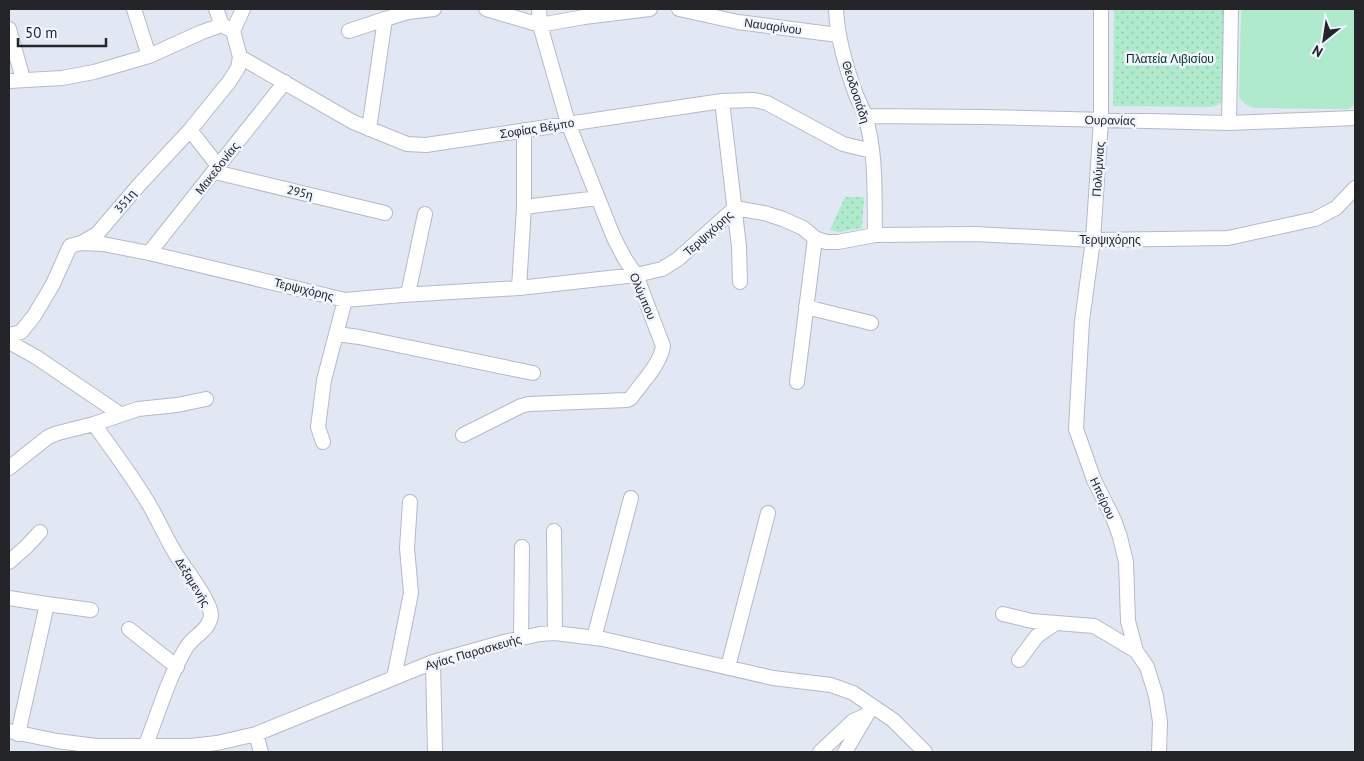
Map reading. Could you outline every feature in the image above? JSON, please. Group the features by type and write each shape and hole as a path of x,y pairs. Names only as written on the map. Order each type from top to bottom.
{"street":[{"path":"134,9 149,56"},
{"path":"216,9 240,57"},
{"path":"9,81 62,78 94,72 149,56 227,28 243,9"},
{"path":"349,31 408,12 434,9"},
{"path":"486,9 500,11 540,25 584,17 650,9"},
{"name":"Ολύμπου","path":"463,435 529,404 622,401 632,398 660,357 663,346 636,275 614,238 568,123 540,25 538,9"},
{"name":"Ναυαρίνου","path":"679,9 738,22 838,35"},
{"name":"Θεοδοσιάδη","path":"836,9 838,35 856,96 865,116 872,151 875,235"},
{"name":"Πολύμνιας","path":"1093,240 1101,120 1101,9"},
{"path":"1229,123 1231,9"},
{"path":"369,129 385,19"},
{"path":"9,28 23,80"},
{"name":"Σοφίας Βέμπο","path":"240,57 353,122 407,144 418,146 722,101 754,100 767,103 843,144 872,151"},
{"name":"351η","path":"9,335 21,332 34,316 53,284 70,246 81,243 97,234 190,130 235,74 240,57"},
{"name":"Μακεδονίας","path":"149,253 285,82"},
{"path":"722,101 739,247 740,282"},
{"name":"Ουρανίας","path":"865,116 1229,123 1355,118"},
{"path":"190,130 217,169"},
{"path":"519,288 524,208 524,130"},
{"name":"295η","path":"217,169 385,213"},
{"name":"Τερψιχόρης","path":"81,243 103,244 149,253 344,300 408,294 519,288 636,275 662,269 672,264 735,208 788,221 803,228 815,238 826,242 838,242 875,235 975,234 1093,240 1228,238 1316,219 1336,208 1355,188"},
{"path":"524,208 598,198"},
{"path":"408,294 425,214"},
{"path":"797,382 815,238"},
{"name":"Ηπείρου","path":"1093,240 1082,321 1076,428 1094,480 1114,520 1120,537 1126,562 1128,622 1136,651 1147,667 1156,696 1160,722 1159,752"},
{"path":"323,442 318,427 324,380 344,300"},
{"path":"806,308 871,323"},
{"path":"337,334 533,373"},
{"path":"9,342 36,357 120,414"},
{"path":"9,468 48,438 138,409 177,405 206,399"},
{"name":"Δεξαμενής","path":"94,424 149,505 175,552 209,606 211,615 204,630 186,648 145,747"},
{"path":"594,638 631,498"},
{"path":"394,678 411,593 408,548 410,502"},
{"path":"728,667 768,513"},
{"path":"554,531 555,633"},
{"path":"9,562 26,548 40,532"},
{"path":"520,638 522,547"},
{"path":"9,598 92,610"},
{"path":"13,732 47,604"},
{"path":"1003,614 1032,621 1094,626 1136,651"},
{"path":"1019,660 1037,636 1056,623"},
{"path":"129,629 178,667"},
{"name":"Αγίας Παρασκευής","path":"13,732 82,744 145,747 190,746 216,743 256,734 433,662 520,638 555,633 594,638 773,678 831,685 853,694 870,710 900,726 924,752"},
{"path":"433,662 435,752"},
{"path":"846,751 870,710"},
{"path":"820,752 853,721 870,710"},
{"path":"256,734 261,752"},
{"path":"175,752 190,746"}],"green space":[{"name":"Πλατεία Λιβισίου","path":"1114,9 1225,9 1226,94 1220,104 1212,107 1113,106"},
{"path":"1243,9 1355,9 1355,105 1348,109 1254,108 1245,104 1239,97 1241,12"},
{"path":"845,197 864,197 862,228 838,232 830,230"}]}
